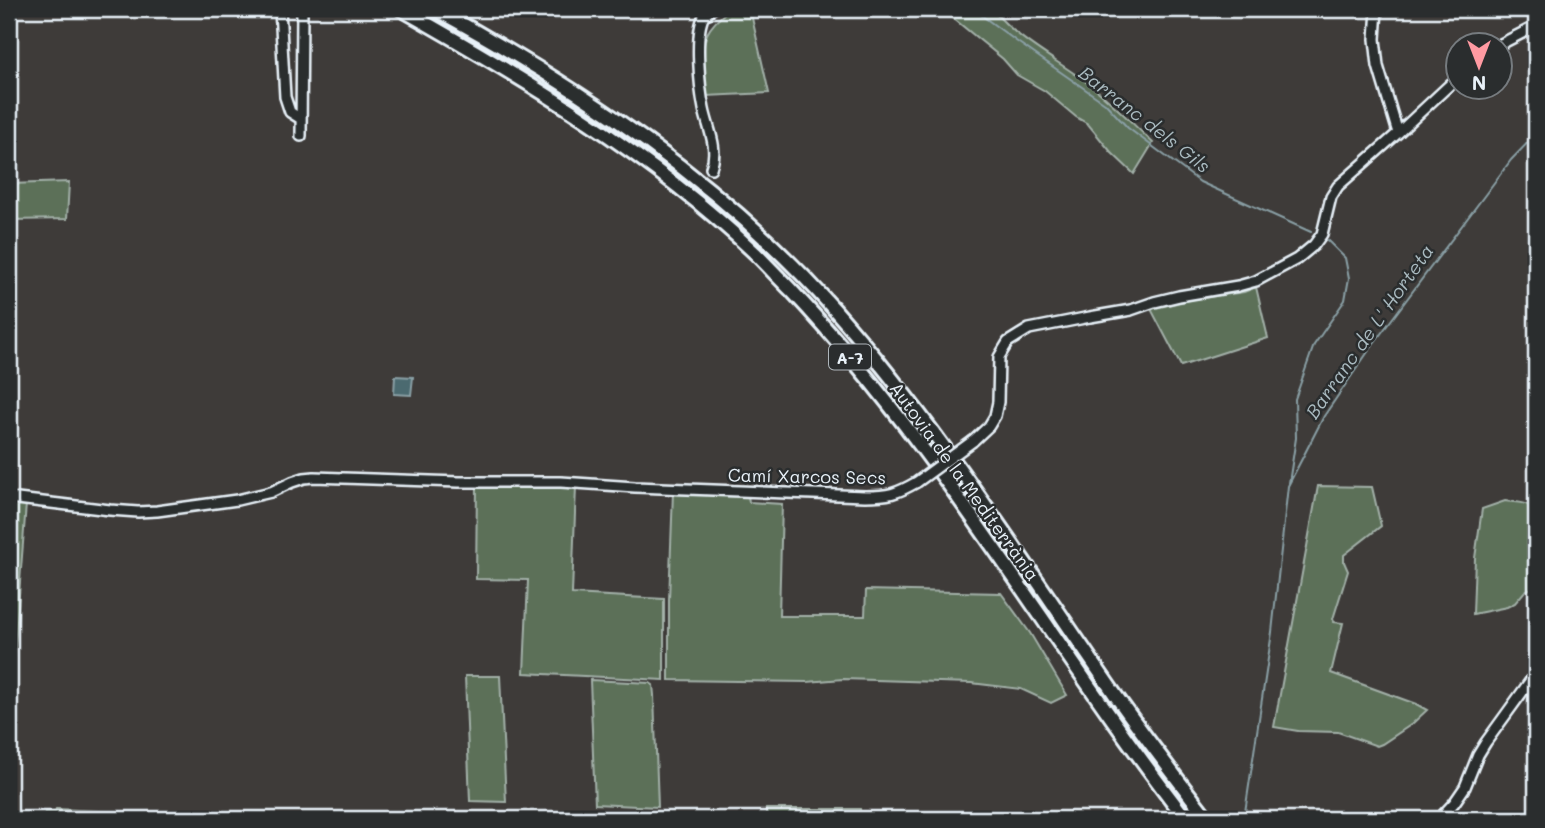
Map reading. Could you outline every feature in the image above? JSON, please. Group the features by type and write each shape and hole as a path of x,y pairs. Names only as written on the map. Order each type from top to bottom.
{"highway":[{"name":"Autovia de la Mediterrània","path":"401,9 474,50 588,122 683,190 755,253 822,324 889,404 942,474 1143,765 1186,819"},
{"name":"Autovia de la Mediterrània","path":"435,9 597,106 692,176 764,237 833,308 956,463 1117,697 1204,814"}],"street":[{"path":"280,9 285,97 290,112 301,119"},
{"path":"301,136 302,9"},
{"path":"711,168 715,152 704,109 699,39 701,24 712,9"},
{"path":"1377,9 1375,39 1378,66 1398,134"},
{"path":"1514,37 1536,26"},
{"name":"Camí Xarcos Secs","path":"9,498 138,512 237,500 314,477 561,482 645,488 890,495 917,482 973,442 989,426 995,416 998,402 999,357 1007,342 1029,329 1131,310 1167,299 1256,281 1297,259 1314,245 1322,234 1331,197 1338,187 1444,90"},
{"path":"1438,819 1465,787 1486,741 1536,673"}],"green space":[{"path":"730,9 750,9 769,93 706,96 705,41 711,27"},
{"path":"945,9 992,9 1015,32 1102,95 1153,143 1134,174 1088,124 1045,91 1017,75 1003,59"},
{"path":"69,182 67,219 9,220 9,184"},
{"path":"1256,287 1268,338 1181,366 1151,309 1194,299 1244,292"},
{"path":"477,485 576,486 572,594 664,599 664,680 524,673 528,580 476,579"},
{"path":"1318,486 1372,487 1381,526 1344,555 1348,571 1333,619 1334,622 1343,623 1331,673 1427,710 1412,724 1377,746 1338,732 1298,731 1274,727"},
{"path":"673,492 748,496 749,502 782,504 779,616 865,616 866,590 1001,593 1030,633 1067,695 1051,703 1021,689 971,683 843,679 807,682 669,680"},
{"path":"1505,501 1528,505 1536,515 1536,586 1525,591 1515,603 1507,607 1473,614 1475,558 1482,509"},
{"path":"9,502 26,504 14,660 9,660"},
{"path":"465,676 500,676 506,802 470,801"},
{"path":"590,680 653,685 658,807 595,804"},
{"path":"56,809 120,812 120,818 134,819 44,819 45,812 55,812"},
{"path":"766,809 860,809 861,819 766,819"}],"water":[{"path":"395,376 413,377 411,395 394,394"}],"waterway":[{"name":"Barranc dels Gils","path":"973,9 1105,103 1128,128 1200,182 1311,232"},
{"name":"Barranc de L' Horteta","path":"1244,819 1272,632 1288,486 1324,416 1374,343 1511,160 1536,134"},
{"name":"Barranc dels Gils","path":"1289,483 1296,438 1295,399 1314,345 1345,300 1349,278 1345,258 1327,240"}]}
